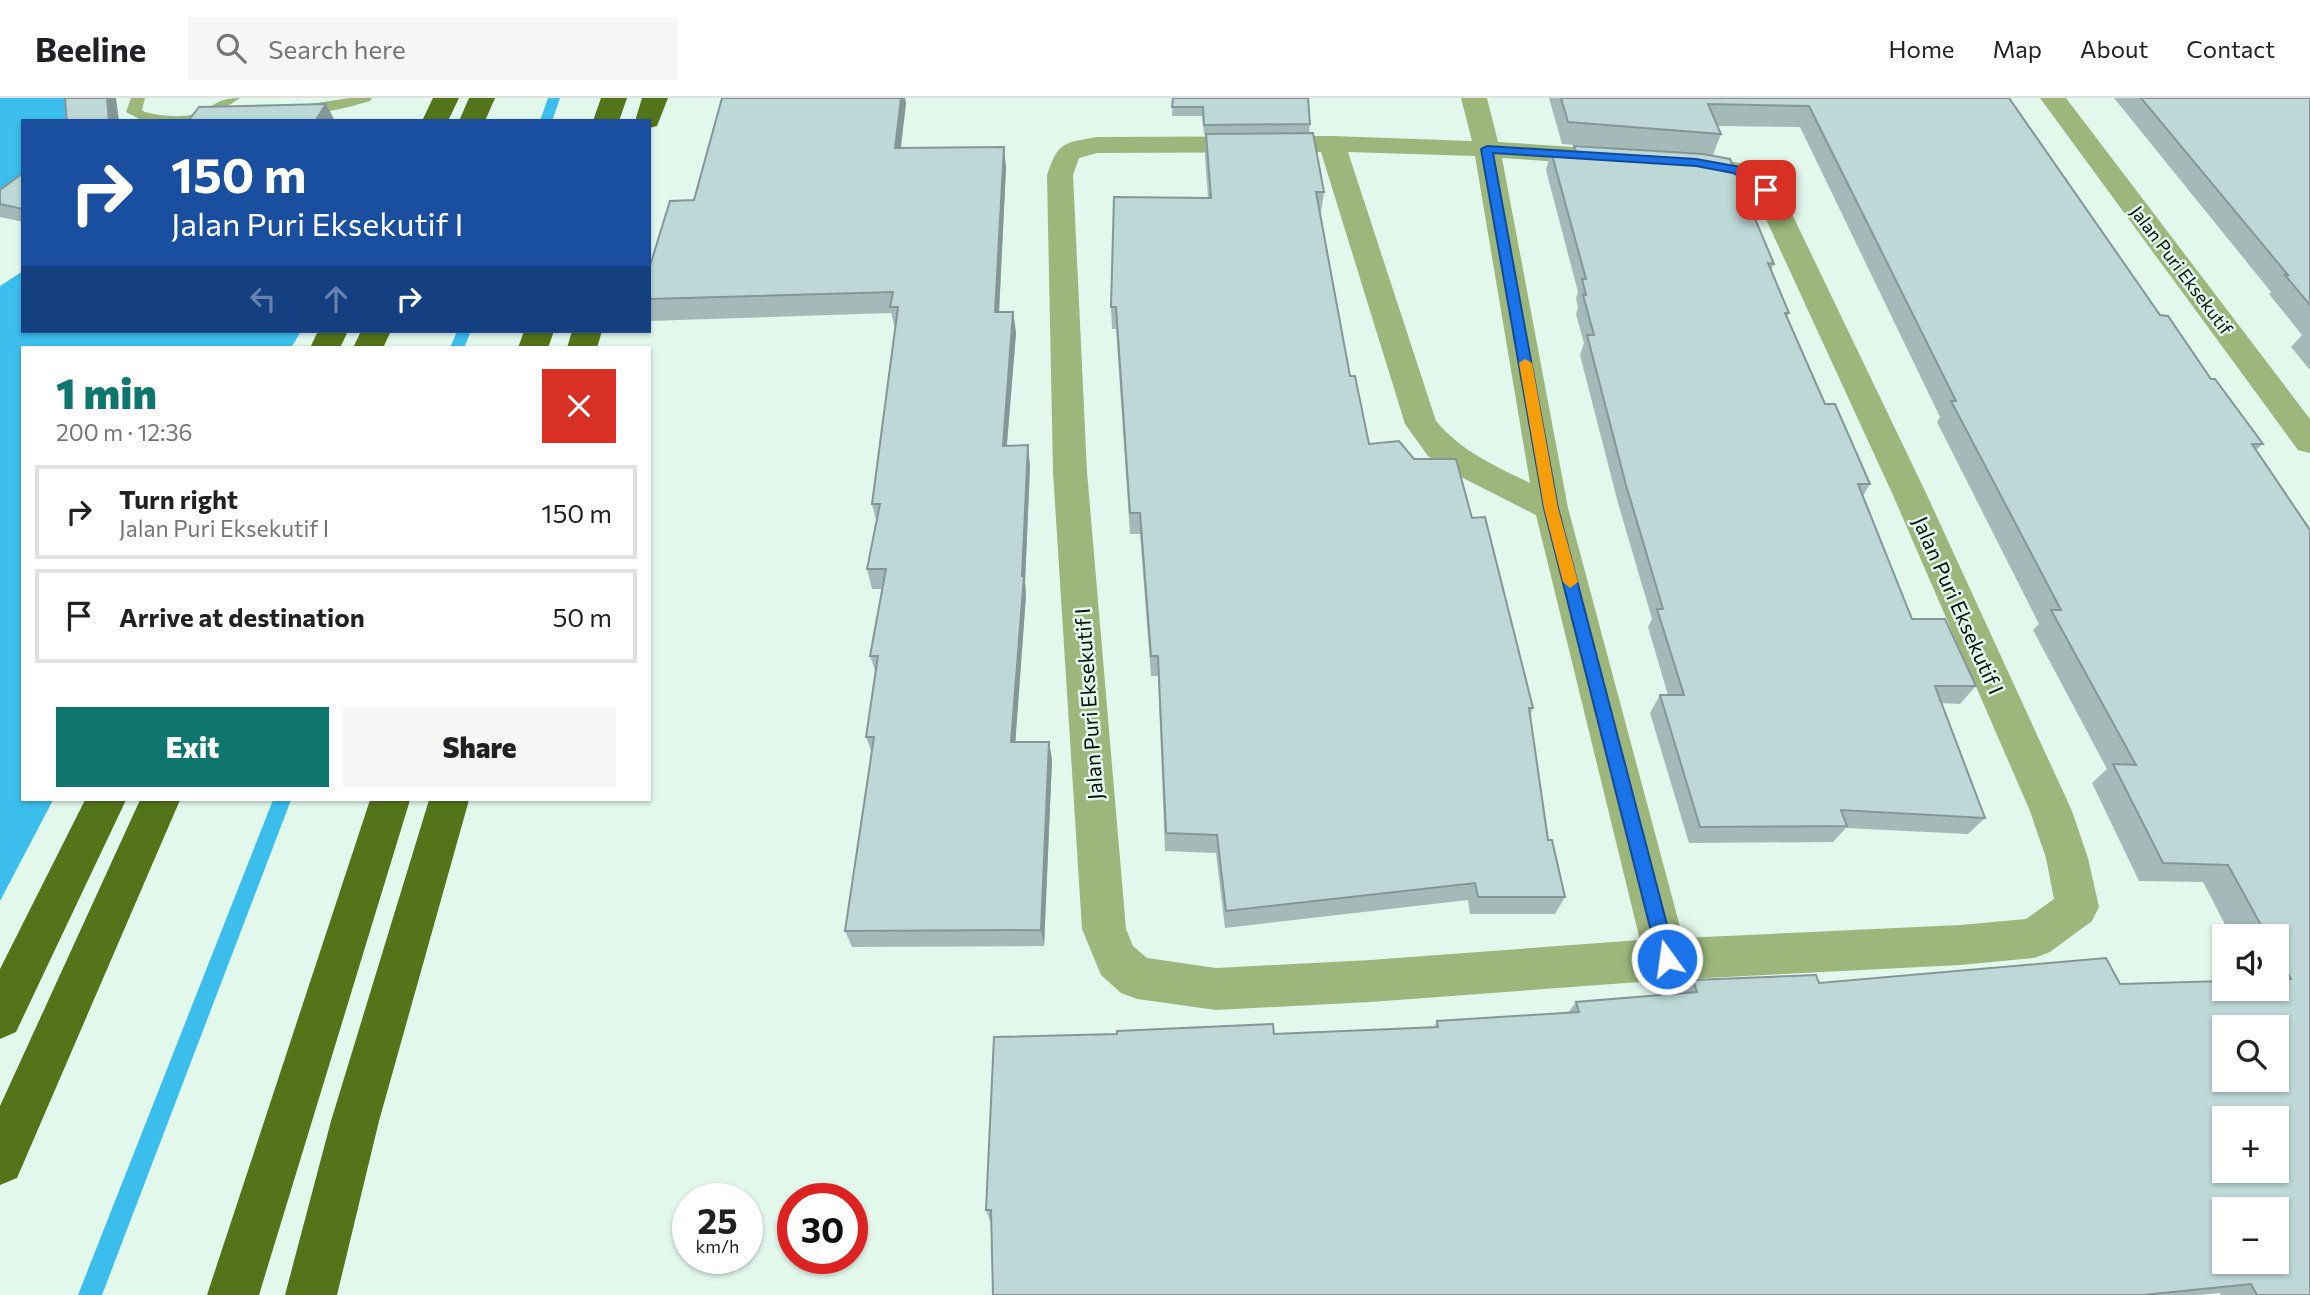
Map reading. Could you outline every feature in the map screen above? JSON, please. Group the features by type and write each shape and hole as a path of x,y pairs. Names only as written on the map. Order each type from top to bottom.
{"highway":[{"path":"436,119 446,98"},
{"path":"473,119 482,98"},
{"path":"607,119 614,98"},
{"path":"650,119 655,98"},
{"path":"0,1017 106,801"},
{"path":"0,1161 160,801"},
{"path":"233,1295 390,801"},
{"path":"311,1295 355,1121 449,801"}],"street":[{"path":"1474,98 1487,149 1551,508 1667,959"},
{"name":"Jalan Puri Eksekutif","path":"2053,98 2310,442"},
{"path":"1332,144 1421,425 1440,448 1473,469 1551,508"},
{"name":"Jalan Puri Eksekutif I","path":"1332,144 1487,149 1696,163 1737,170 1755,179 1766,190 1909,493 2051,811 2067,858 2077,907 2034,938 1960,945 1667,959 1370,981 1216,989 1138,978 1117,960 1104,929 1070,472 1060,175 1067,154 1079,148 1097,145 1332,144"}],"lane":[{"path":"138,98 134,112 146,119 237,115"},
{"path":"199,118 233,98"},
{"path":"275,112 346,104 365,98"}],"water":[{"path":"0,98 79,98 74,119 21,119 21,193 0,208"},
{"path":"21,272 21,333 300,333 292,346 21,346 21,801 52,801 0,901 0,286"}],"building":[{"path":"65,98 107,98 109,119 67,119"},
{"path":"722,98 901,98 895,148 1004,147 995,312 1013,312 1003,446 1028,445 1024,576 1011,742 1049,742 1041,930 845,931 874,737 866,737 878,656 870,656 886,569 867,569 880,504 872,504 898,307 890,307 893,292 651,299 651,263 670,201 694,200"},
{"path":"1173,98 1308,98 1310,124 1204,125 1203,107 1172,107"},
{"path":"1561,98 2009,98 2160,315 2168,316 2211,379 2215,379 2263,444 2252,444 2310,530 2310,1295 2257,1295 2251,1284 2143,1295 993,1295 991,1210 986,1210 994,1037 1117,1034 1117,1031 1273,1024 1274,1034 1438,1027 1437,1021 1579,1012 1576,1002 1697,992 1693,980 1816,975 1819,983 2106,958 2120,984 2212,981 2212,1001 2289,1001 2289,924 2260,924 2228,865 2163,863 2113,764 2136,765 2051,610 2061,610 1951,401 1956,401 1809,106 1708,104 1721,134 1568,122"},
{"path":"2141,98 2310,98 2310,305 2285,275 2288,275"},
{"path":"326,104 316,119 190,119 199,107"},
{"path":"1313,133 1324,192 1316,192 1350,376 1355,376 1369,444 1399,441 1414,459 1456,459 1472,518 1485,517 1533,708 1529,708 1548,840 1552,840 1565,897 1478,897 1475,883 1226,911 1217,835 1166,833 1158,656 1151,656 1140,513 1130,513 1116,307 1111,307 1114,197 1211,198 1206,134"},
{"path":"1574,146 1703,154 1730,159 1774,264 1768,263 1789,313 1785,313 1825,404 1835,404 1870,484 1858,484 1912,619 1945,619 1976,686 1935,686 1985,818 1841,810 1847,826 1700,827 1660,695 1684,695 1657,609 1663,609 1626,485 1587,335 1594,335 1583,295 1586,295 1582,279 1586,279 1551,151 1576,152"},
{"path":"21,174 21,209 0,204 0,190"}],"waterway":[{"path":"547,119 554,98"},
{"path":"458,346 463,333"},
{"path":"90,1295 282,801"}],"slow traffic":[{"path":"1525,363 1551,508 1570,582"}],"route":[{"path":"1667,959 1551,508 1487,149 1696,163 1737,170 1755,179 1766,190"}]}
